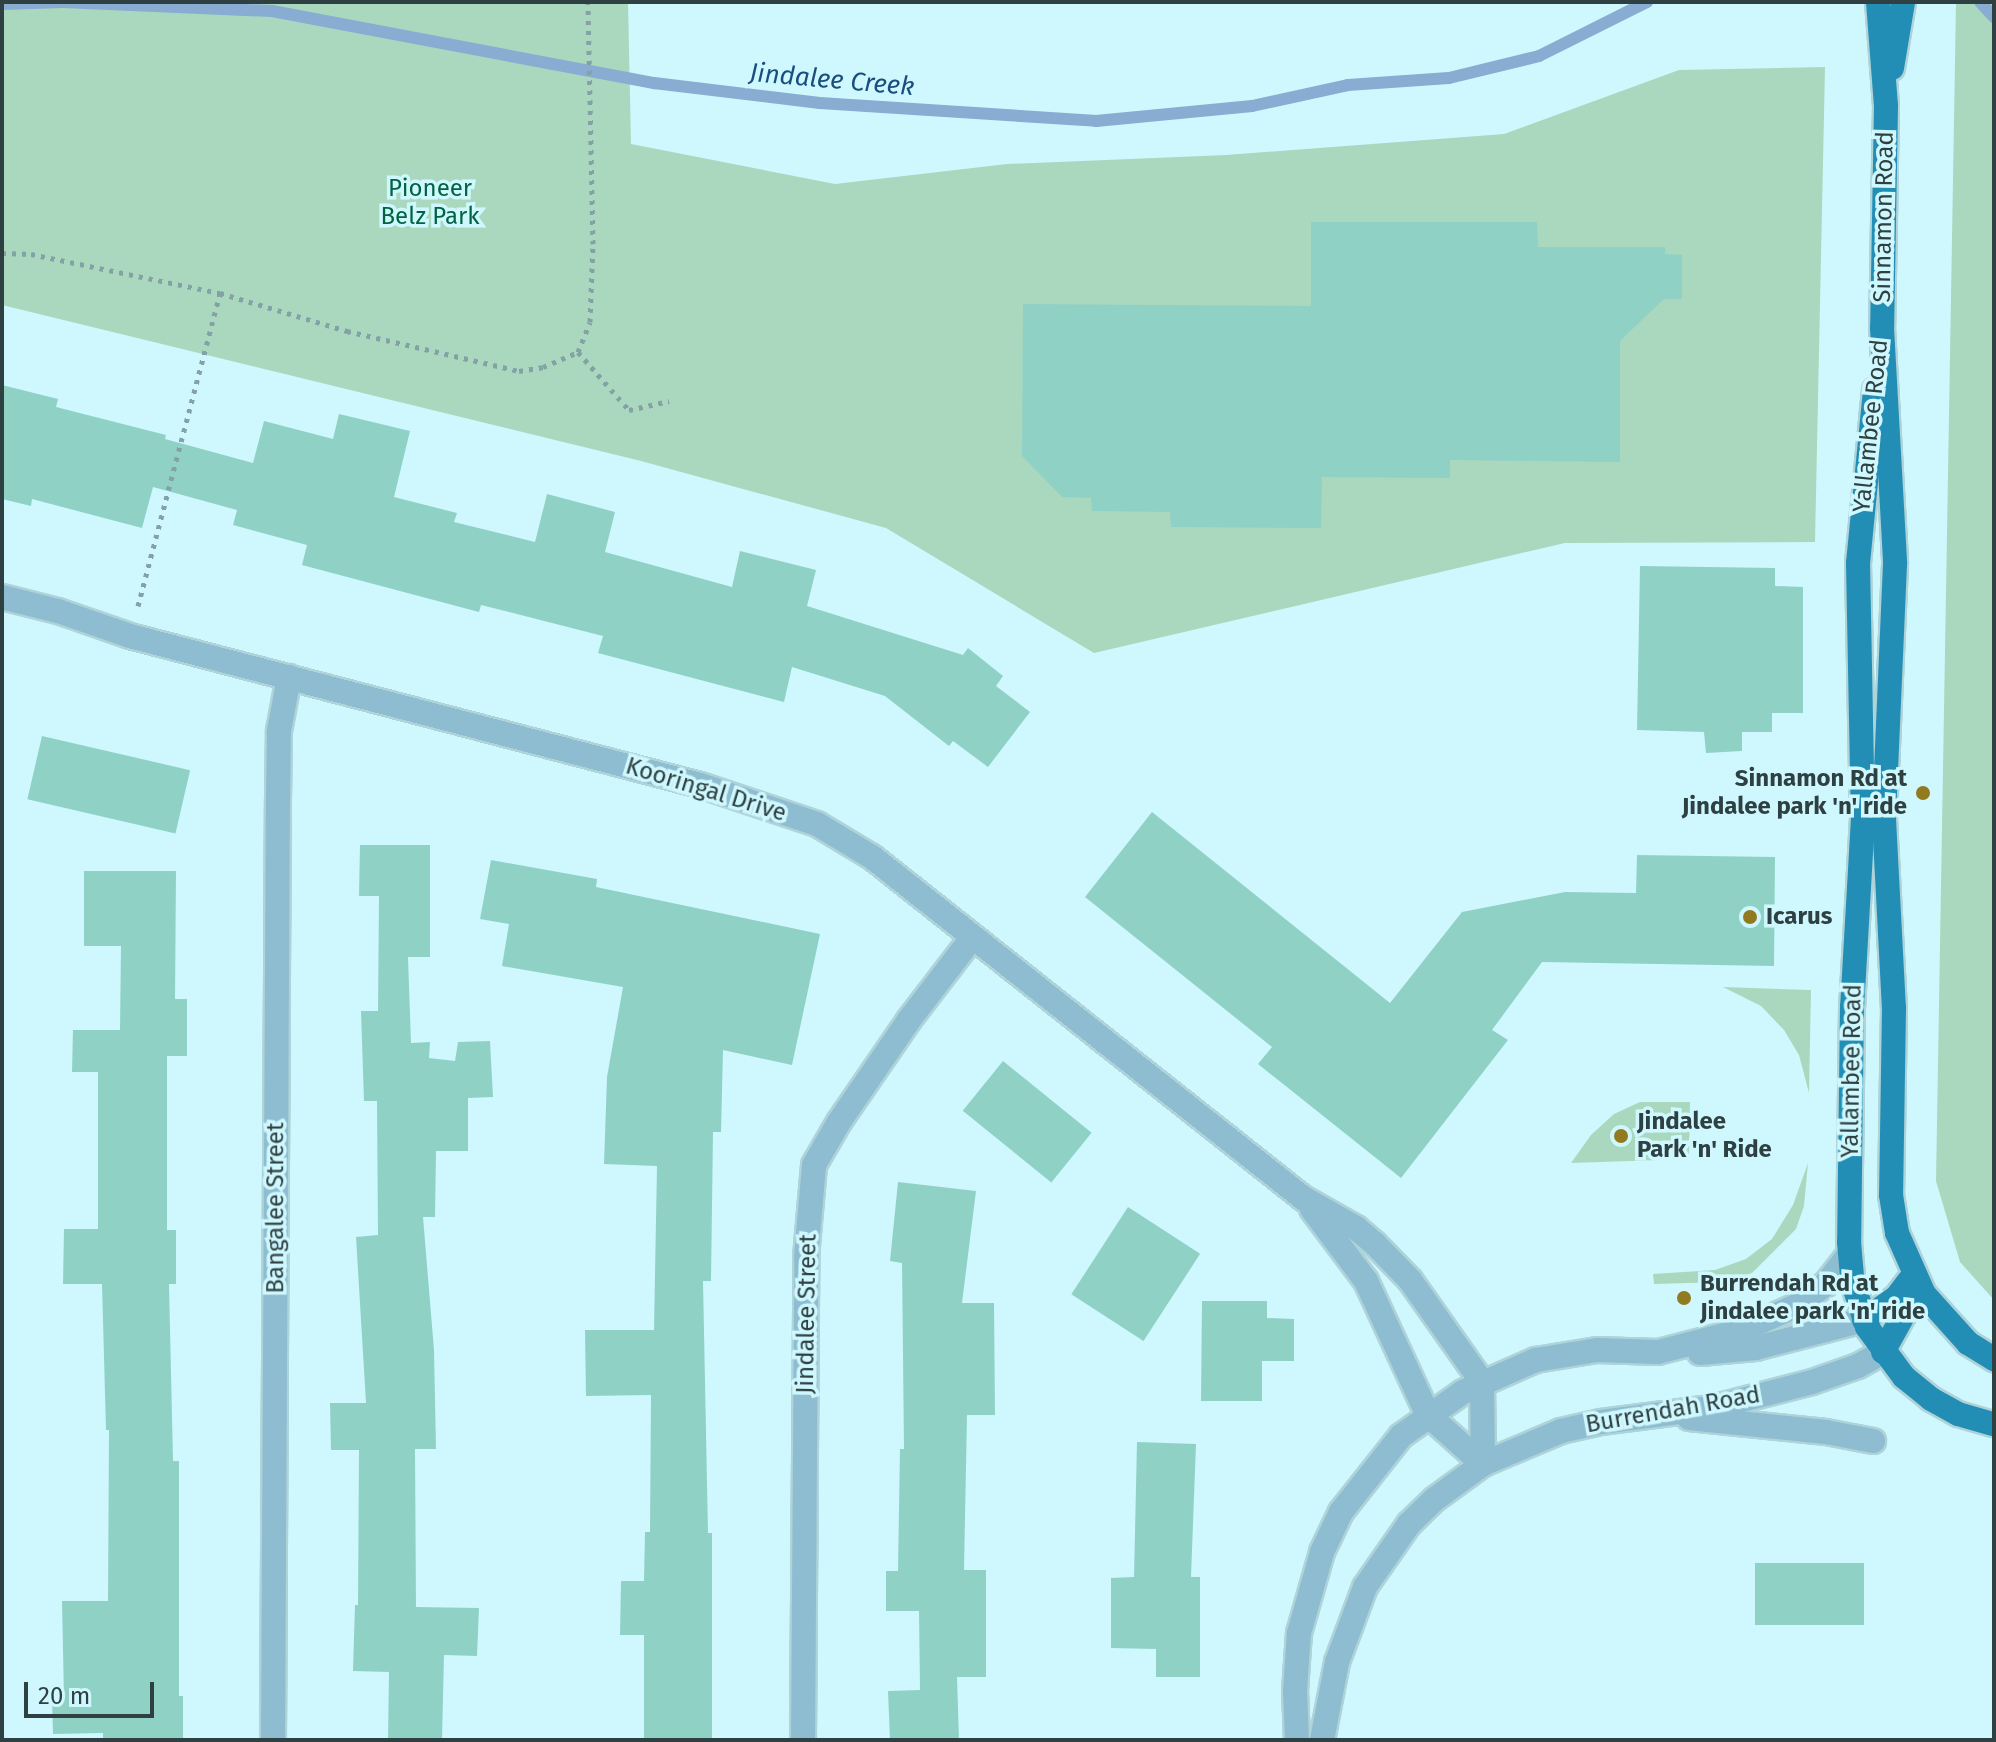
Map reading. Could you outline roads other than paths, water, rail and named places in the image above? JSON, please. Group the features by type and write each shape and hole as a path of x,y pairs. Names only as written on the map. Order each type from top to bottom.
{"main road":[{"name":"Sinnamon Road","path":"1878,2 1886,106 1882,328"},
{"name":"Sinnamon Road","path":"1886,106 1903,2"},
{"name":"Yallambee Road","path":"1882,328 1895,564 1874,772 1873,819 1852,1007 1849,1255 1855,1294 1864,1320 1883,1352 1904,1377 1931,1399 1958,1414 1994,1424"},
{"name":"Yallambee Road","path":"1874,772 1858,563 1863,490 1882,328"},
{"path":"1863,490 1893,489"},
{"name":"Yallambee Road","path":"1873,819 1894,1008 1891,1195 1897,1233 1914,1276 1944,1321 1968,1343 1994,1359"},
{"path":"1883,1352 1904,1314 1914,1276"},
{"name":"Burrendah Road","path":"1864,1320 1896,1298 1914,1276"}],"street":[{"name":"Kooringal Drive","path":"2,597 58,611 130,636 700,785 817,824 872,857 1303,1198 1356,1228 1393,1261 1482,1382"},
{"name":"Bangalee Street","path":"273,1740 278,770 279,731 289,677"},
{"name":"Jindalee Street","path":"803,1740 806,1257 814,1165 839,1122 909,1020 972,938"},
{"name":"Kooringal Drive","path":"1303,1198 1366,1281 1428,1415"},
{"path":"1297,1740 1295,1691 1299,1633 1322,1552 1341,1512 1401,1436 1428,1415 1482,1382 1552,1356 1597,1350 1658,1352 1740,1331 1798,1305 1826,1284 1849,1255"},
{"path":"1366,1281 1393,1261"},
{"name":"Burrendah Road","path":"1658,1352 1756,1348 1864,1320"},
{"name":"Burrendah Road","path":"1322,1740 1337,1662 1365,1587 1409,1524 1435,1499 1483,1464 1561,1431 1601,1422 1711,1408 1812,1382 1858,1366 1883,1352"},
{"path":"1482,1382 1483,1464"},
{"path":"1428,1415 1483,1464"},
{"path":"1667,1415 1750,1427 1826,1432 1873,1441"}],"waterway":[{"name":"Jindalee Creek","path":"2,4 63,2 272,11 654,83 820,103 1096,121 1252,106 1348,85 1449,78 1539,56 1647,2"},
{"name":"Jindalee Creek","path":"1980,2 1994,17"}],"place":[{"name":"Sinnamon Rd at Jindalee park 'n' ride","path":"1923,793"},
{"name":"Icarus","path":"1750,917"},
{"name":"Jindalee Park 'n' Ride","path":"1621,1136"},
{"name":"Burrendah Rd at Jindalee park 'n' ride","path":"1684,1298"}],"park label":[{"name":"Pioneer Belz Park","path":"430,203"}]}
